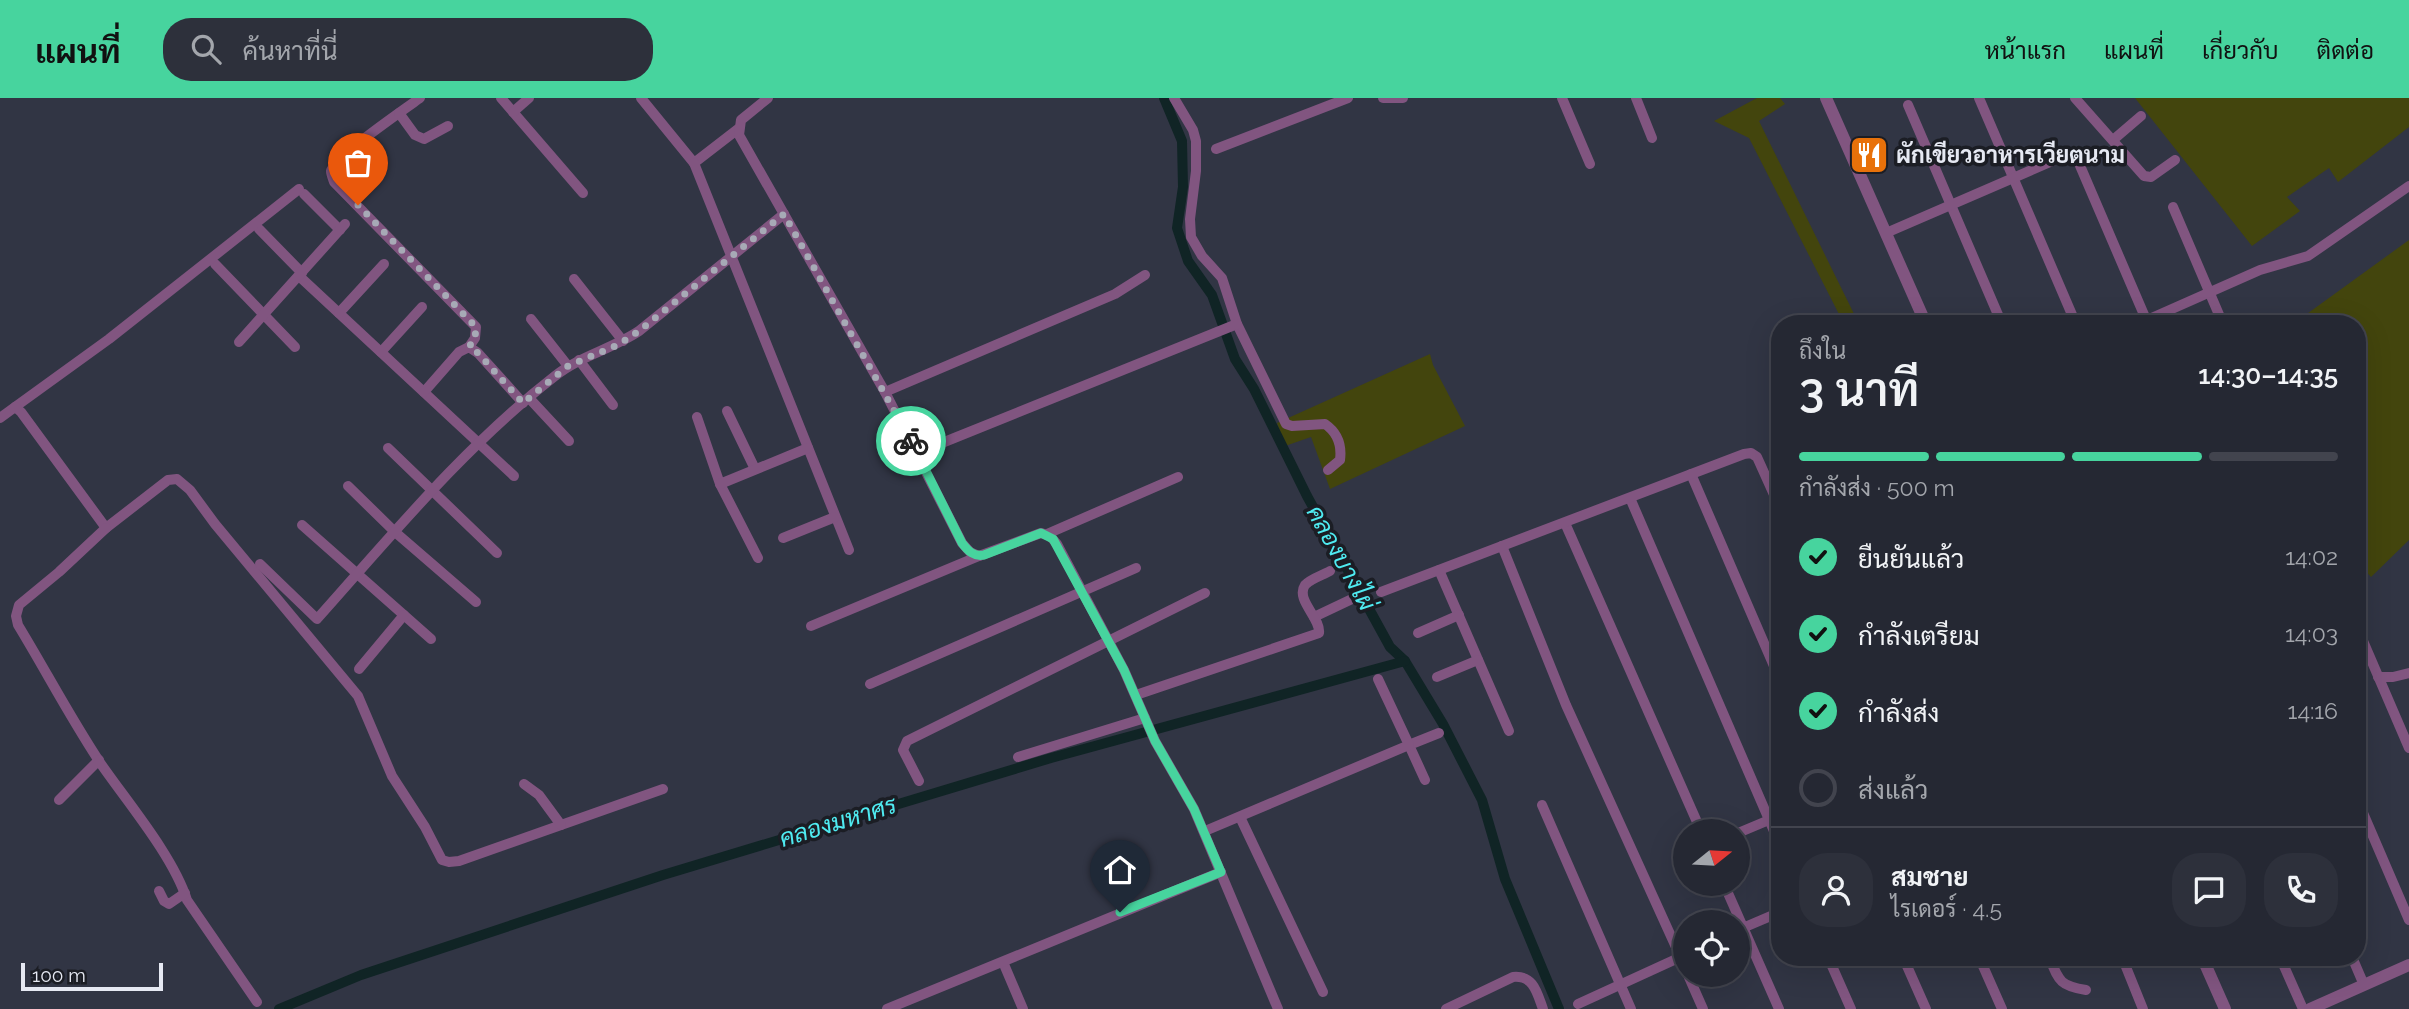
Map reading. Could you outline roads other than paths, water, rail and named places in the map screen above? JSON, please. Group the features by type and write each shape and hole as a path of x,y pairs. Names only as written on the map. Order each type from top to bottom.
{"street":[{"path":"420,98 367,136 333,167 331,175 476,327 475,338 469,347 459,352 424,392"},
{"path":"501,98 583,193"},
{"path":"513,112 530,98"},
{"path":"641,98 694,163 849,550"},
{"path":"694,163 738,129 744,116 768,98"},
{"path":"1174,98 1196,141 1191,237 1202,256 1222,278 1234,325 1286,424 1325,424 1341,444 1340,460 1328,470"},
{"path":"1216,149 1348,98"},
{"path":"1383,98 1403,98"},
{"path":"1562,98 1590,164"},
{"path":"1636,98 1652,138"},
{"path":"1826,98 1922,315"},
{"path":"1979,98 2072,315"},
{"path":"2079,99 2148,178 2175,160"},
{"path":"1908,105 1998,315"},
{"path":"399,113 415,135 424,139 448,126"},
{"path":"2113,140 2141,116"},
{"path":"738,129 743,144 885,392 962,543 970,552 979,556"},
{"path":"1886,233 2012,177 2064,156 2073,155 2078,161 2141,315"},
{"path":"2161,315 2272,266 2308,256 2409,186"},
{"path":"0,418 109,339 302,191 343,227 239,342"},
{"path":"2173,207 2219,315"},
{"path":"260,564 317,619 432,491 526,400 568,366 623,341 670,307 784,214"},
{"path":"259,229 339,313 514,476"},
{"path":"215,264 295,347"},
{"path":"339,313 384,264"},
{"path":"885,392 1115,294 1145,275"},
{"path":"574,279 623,341"},
{"path":"381,352 422,307"},
{"path":"531,319 568,366"},
{"path":"917,453 1234,325"},
{"path":"469,347 569,441"},
{"path":"579,360 613,405"},
{"path":"15,407 106,528"},
{"path":"727,411 755,469"},
{"path":"697,417 720,484 758,558"},
{"path":"388,448 497,553"},
{"path":"720,484 808,448"},
{"path":"1381,592 1751,453 1757,457 1771,488"},
{"path":"1691,474 1771,659"},
{"path":"811,626 979,556 1036,534 1047,534 1178,477"},
{"path":"257,1002 187,901 167,860 99,761 18,625 16,616 19,604 29,595 59,572 106,528 168,480 173,478 182,482 358,696 392,776 425,827 442,860 459,861 663,789"},
{"path":"348,486 395,532 476,602"},
{"path":"1630,498 1771,825"},
{"path":"783,538 835,517"},
{"path":"1565,523 1696,819"},
{"path":"302,524 431,639"},
{"path":"1047,534 1057,544 1083,592 1136,695 1155,741 1178,778 1205,831 1278,1009"},
{"path":"1502,546 1566,705 1673,935"},
{"path":"870,684 1136,568"},
{"path":"1439,570 1509,730"},
{"path":"1136,695 1319,633 1319,626 1305,601 1304,587 1331,571"},
{"path":"919,781 903,750 907,741 1205,593"},
{"path":"1314,617 1352,600"},
{"path":"359,669 404,615"},
{"path":"1418,633 1459,615"},
{"path":"2366,650 2409,748"},
{"path":"1437,677 1478,660"},
{"path":"2378,677 2409,673"},
{"path":"1378,679 1425,780"},
{"path":"1018,757 1147,722"},
{"path":"1205,831 1439,733"},
{"path":"59,800 99,761"},
{"path":"524,784 539,795 561,825"},
{"path":"1542,805 1631,1009"},
{"path":"1240,817 1323,992"},
{"path":"1750,828 1769,820"},
{"path":"2366,820 2409,920"},
{"path":"887,1009 1221,872"},
{"path":"159,891 164,901 169,904 185,893"},
{"path":"1750,925 1771,916"},
{"path":"1750,950 1779,1009"},
{"path":"1578,1004 1673,961"},
{"path":"1003,962 1023,1009"},
{"path":"2310,1009 2409,965"},
{"path":"1832,966 1851,1009"},
{"path":"1907,966 1926,1009"},
{"path":"1983,966 2002,1009"},
{"path":"2053,966 2060,981 2071,988 2086,990"},
{"path":"2126,966 2143,1009"},
{"path":"2206,966 2225,1009"},
{"path":"2284,966 2303,1009"},
{"path":"2356,966 2364,985"},
{"path":"1446,1009 1461,1006 1513,977 1521,976 1533,984 1543,1009"},
{"path":"1693,987 1703,1009"}],"waterway":[{"name":"คลองบางไผ่","path":"1164,98 1182,141 1183,187 1177,228 1188,261 1212,295 1235,359 1254,389 1307,496 1390,647 1405,661 1443,724 1482,800 1505,879 1559,1009"},
{"name":"คลองมหาศร","path":"279,1009 361,975 663,875 1051,758 1405,661"}],"place":[{"name":"ผักเขียวอาหารเวียตนาม","path":"1869,155"}]}
